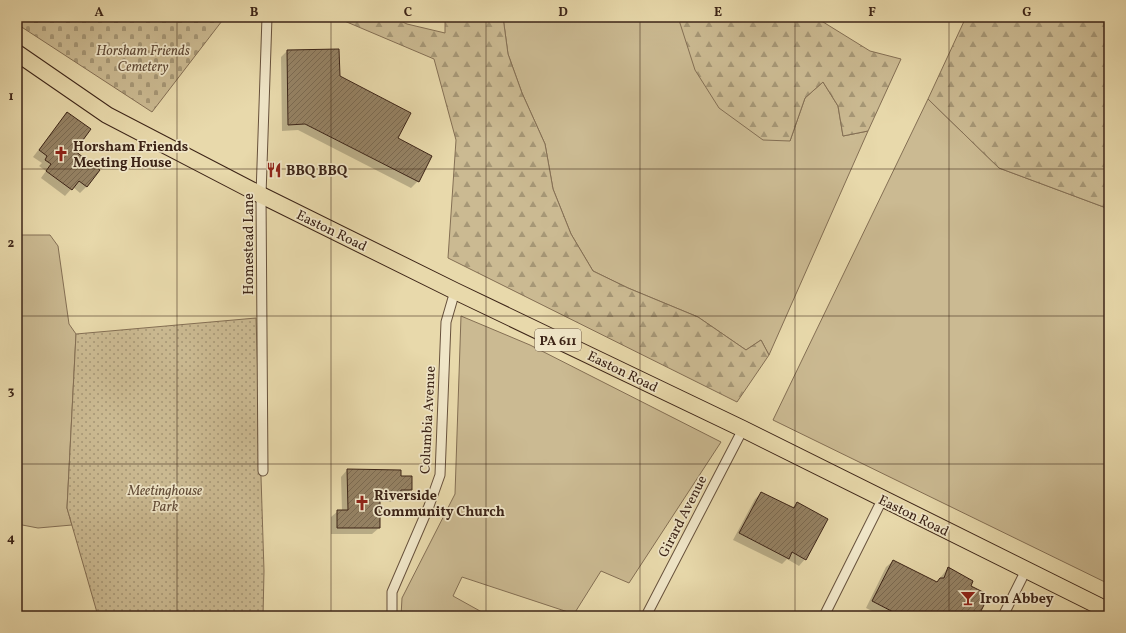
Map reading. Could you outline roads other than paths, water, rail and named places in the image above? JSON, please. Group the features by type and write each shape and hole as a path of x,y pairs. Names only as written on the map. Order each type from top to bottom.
{"highway":[{"name":"Easton Road","path":"17,53 107,115 261,195 455,291 743,429 882,500 1109,612"}],"street":[{"name":"Homestead Lane","path":"263,470 261,195 267,17"},
{"name":"Columbia Avenue","path":"392,616 392,592 429,506 440,475 446,322 455,291"},
{"name":"Girard Avenue","path":"646,616 743,429"},
{"path":"824,616 882,500"},
{"path":"1003,616 1026,570"}],"place":[{"name":"Horsham Friends Meeting House","path":"61,154"},
{"name":"BBQ BBQ","path":"274,170"},
{"name":"Riverside Community Church","path":"362,503"},
{"name":"Iron Abbey","path":"968,598"}],"park label":[{"name":"Horsham Friends Cemetery","path":"143,58"},
{"name":"Meetinghouse Park","path":"165,498"}]}
